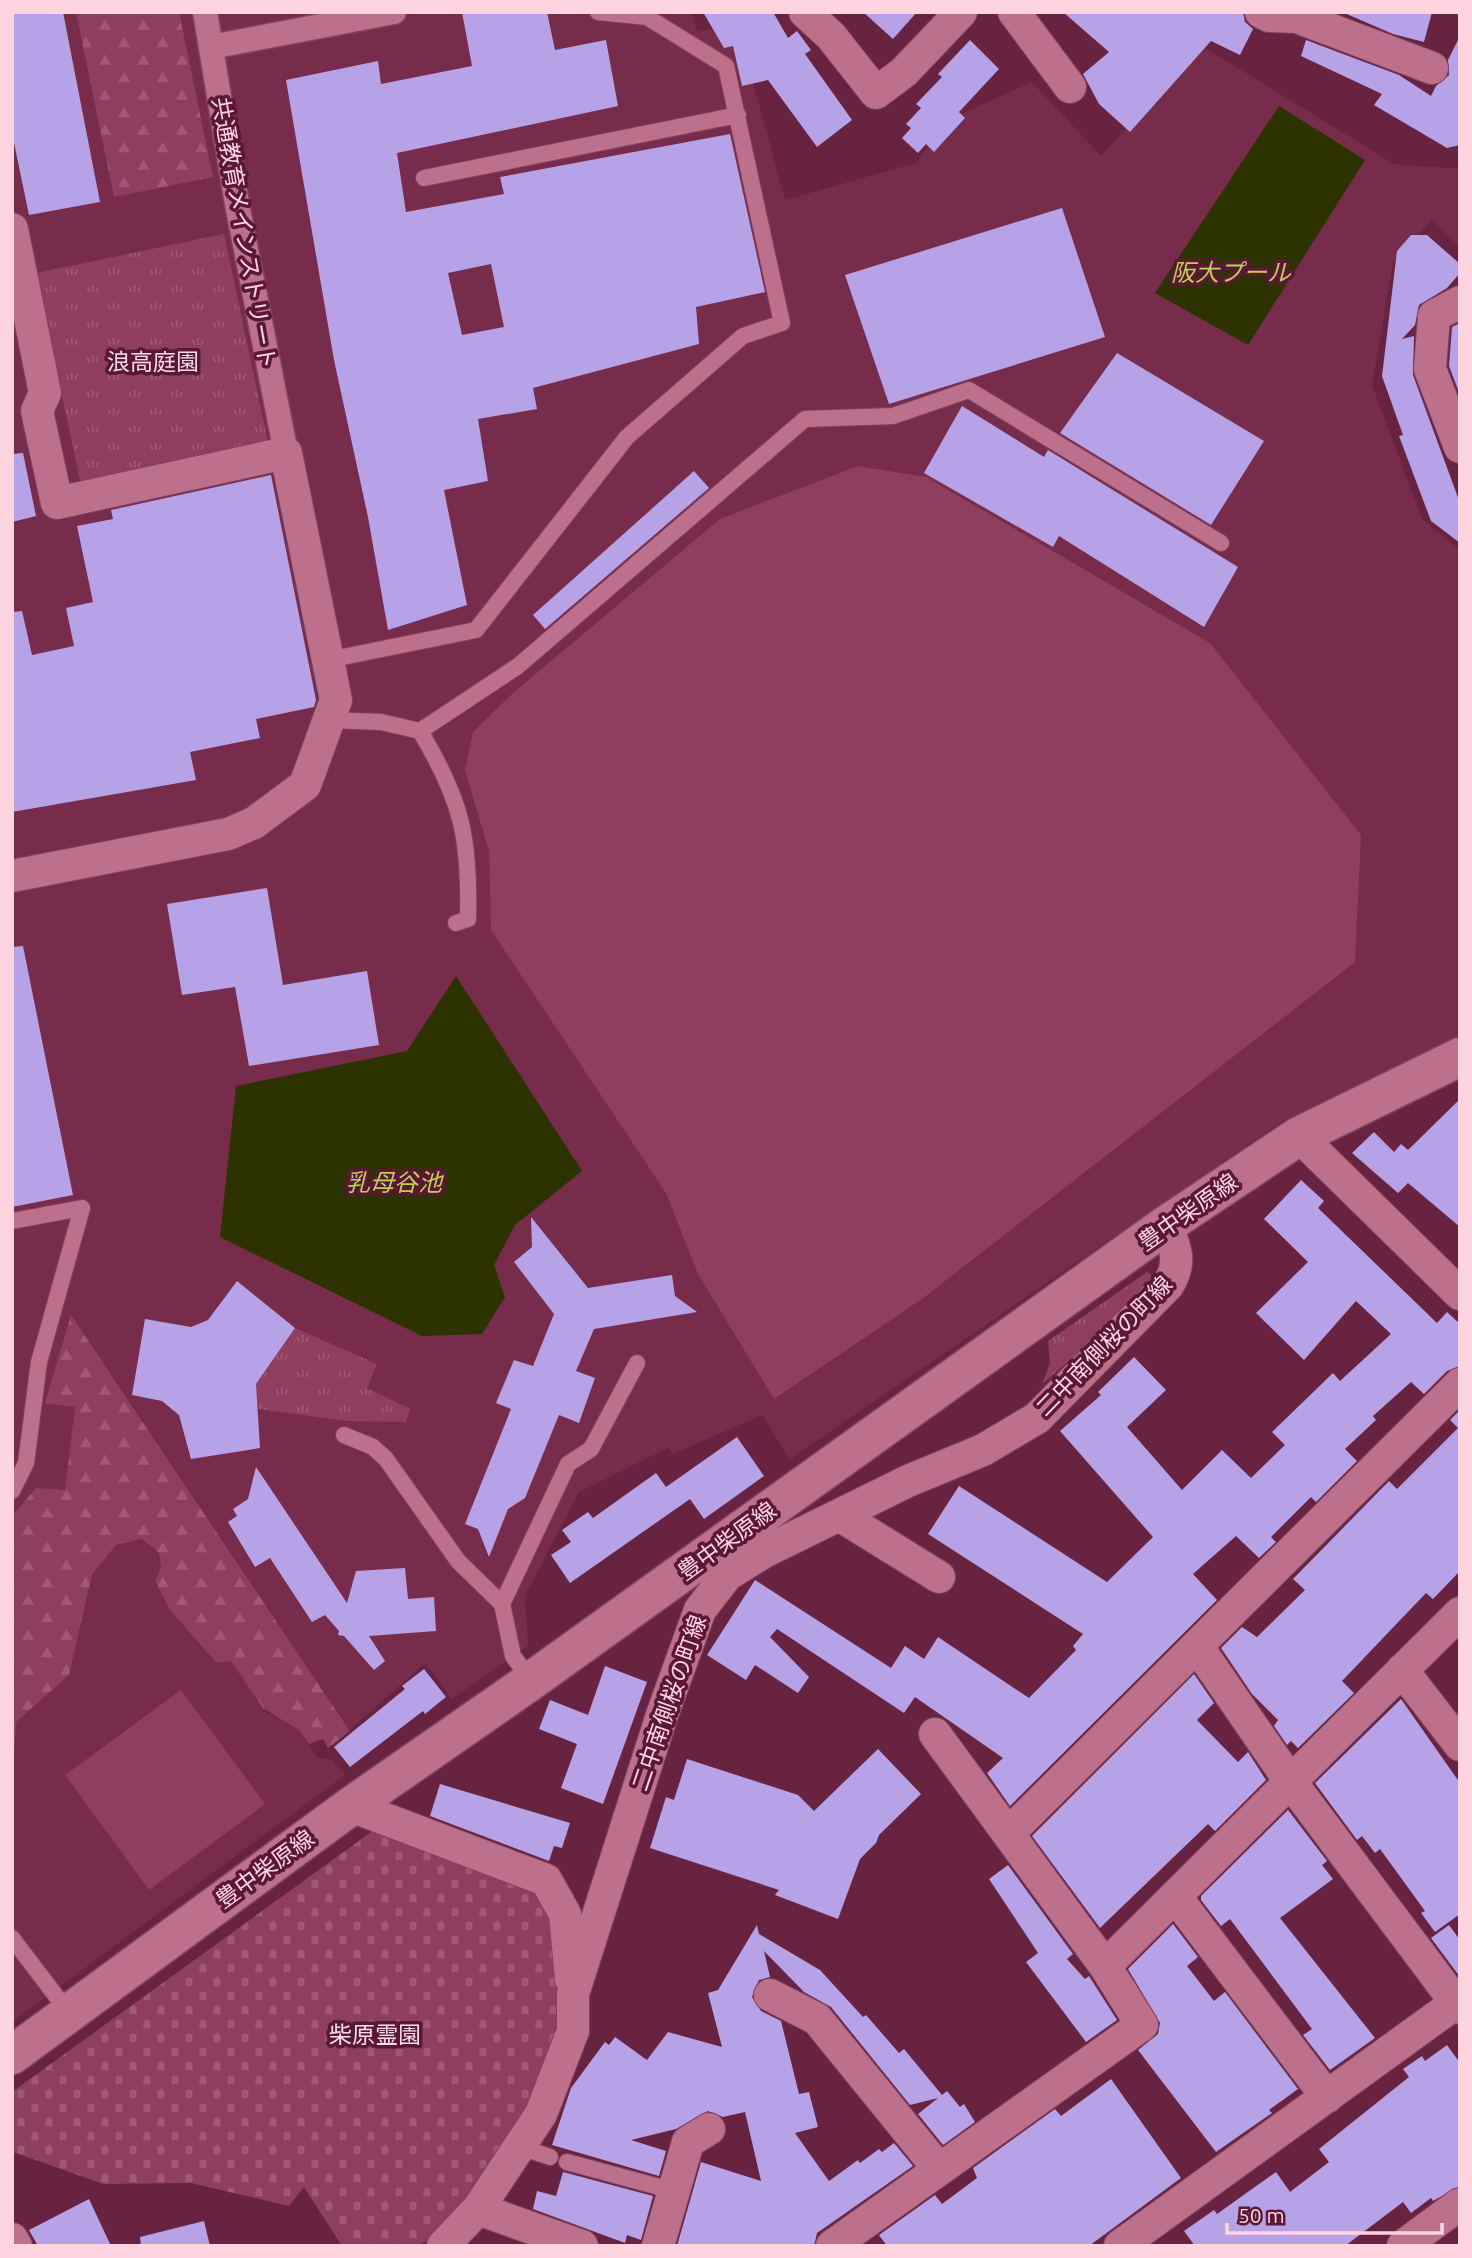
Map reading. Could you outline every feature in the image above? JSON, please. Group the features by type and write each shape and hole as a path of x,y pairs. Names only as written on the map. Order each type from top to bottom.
{"street":[{"name":"共通教育メインストリート","path":"205,12 286,453"},
{"path":"211,47 394,12"},
{"path":"805,12 831,36 876,93 904,72 961,12"},
{"path":"1014,12 1070,87"},
{"path":"1261,12 1269,16 1297,17 1432,68"},
{"path":"12,876 228,834 254,823 305,785 336,700 286,453 57,503 37,411 45,393 14,240"},
{"path":"1460,302 1434,316 1430,369 1460,447"},
{"name":"豊中柴原線","path":"12,2054 351,1806 531,1681 1166,1225 1299,1136 1460,1057"},
{"path":"1299,1136 1460,1294"},
{"name":"二中南側桜の町線","path":"442,2245 478,2209 541,2114 573,2031 573,1994 662,1715 700,1610 727,1575 764,1552 983,1450 1037,1418 1168,1285 1177,1271 1177,1251 1166,1225"},
{"path":"1010,1832 1460,1384"},
{"path":"839,1515 939,1577"},
{"path":"1105,1966 1460,1613"},
{"path":"1120,2246 1459,2004 1290,1781 1198,1646"},
{"path":"1402,1670 1460,1745"},
{"path":"832,2246 1142,2025 1105,1966 1010,1832 934,1734"},
{"path":"351,1806 546,1880 565,1914 573,1994"},
{"path":"1175,1896 1327,2096"},
{"path":"770,1995 817,2019 938,2168"},
{"path":"658,2246 688,2142 709,2129"},
{"path":"1403,2246 1460,2204"},
{"path":"478,2209 582,2246"},
{"path":"12,2239 16,2246"}],"lane":[{"path":"328,660 476,630 627,437 743,336 782,323 726,66 647,16 598,12"},
{"path":"424,178 738,115"},
{"path":"329,720 381,722 420,731 518,666 805,419 894,416 969,390 1221,543"},
{"path":"420,731 444,772 465,828 468,919 456,923"},
{"path":"12,1221 82,1208 39,1362 26,1463 12,1491"},
{"path":"502,1604 568,1464 591,1449 637,1363"},
{"path":"344,1435 373,1447 386,1459 458,1561 502,1604 513,1656 531,1681"},
{"path":"12,1938 69,2013"},
{"path":"520,2147 550,2157"},
{"path":"566,2162 674,2191"}],"shaded area":[{"path":"12,12 691,12 697,32 737,24 785,200 916,163 946,121 1032,82 1101,156 1202,46 1394,164 1460,169 1460,247 1432,220 1393,262 1372,385 1422,519 1460,550 1460,1039 1283,1121 790,1459 762,1415 673,1454 668,1448 579,1492 525,1596 528,1646 452,1699 425,1663 350,1730 113,1377 65,1490 17,1720 69,1675 92,1576 116,1545 142,1539 159,1553 161,1568 155,1581 170,1610 215,1663 231,1660 267,1713 285,1719 299,1730 317,1757 331,1759 345,1775 12,2022"}],"green space":[{"path":"76,12 179,12 213,177 114,197"},
{"name":"浪高庭園","path":"224,234 270,451 82,490 36,273"},
{"path":"858,466 926,477 1210,643 1361,835 1355,962 922,1299 774,1399 698,1274 666,1193 491,930 489,851 465,770 473,732 513,693 720,519"},
{"path":"1147,1272 1154,1277 1114,1322 1042,1384 1050,1363 1048,1341"},
{"path":"71,1315 350,1731 328,1748 323,1739 309,1744 299,1730 263,1708 231,1661 216,1663 170,1610 155,1581 161,1568 159,1553 142,1539 116,1545 92,1575 69,1675 16,1722 12,1791 12,1516 36,1488 65,1490 75,1407 45,1403"},
{"path":"295,1328 377,1364 367,1388 410,1409 406,1422 347,1421 258,1409 256,1384"},
{"path":"181,1690 265,1804 149,1890 65,1775"},
{"name":"柴原霊園","path":"374,1830 542,1891 554,1938 558,1986 557,2018 541,2073 525,2109 483,2181 460,2211 438,2233 409,2247 342,2246 304,2187 289,2206 191,2183 103,2184 13,2152 12,2092"}],"water":[{"name":"阪大プール","path":"1279,106 1365,160 1248,345 1155,293"},
{"name":"乳母谷池","path":"456,976 582,1171 515,1225 494,1265 505,1297 482,1334 422,1336 220,1237 236,1086 407,1051"}],"building":[{"path":"12,12 63,12 100,202 29,215 12,133"},
{"path":"462,12 547,12 555,50 606,40 618,106 397,153 406,212 504,194 500,177 730,134 765,292 696,307 699,344 533,388 537,409 478,419 488,481 444,490 467,605 388,630 368,517 334,360 286,80 378,61 381,84 472,66","holes":["491,264 504,327 462,335 448,273"]},
{"path":"703,12 773,12 788,38 797,31 811,50 805,54 852,120 817,147 768,80 742,86 733,46 724,48"},
{"path":"863,12 917,12 893,39"},
{"path":"1063,12 1243,12 1245,22 1253,29 1240,55 1211,41 1130,132 1099,104 1083,74 1109,52"},
{"path":"1342,12 1432,12 1424,42 1393,34"},
{"path":"1460,36 1460,145 1447,148 1374,105 1382,94 1301,56 1306,40 1399,75 1431,96 1436,86 1449,75 1448,60"},
{"path":"970,40 999,69 959,112 965,118 934,152 926,144 918,153 902,138 911,128 906,124 921,108 916,104 942,77 938,74"},
{"path":"1062,208 1105,337 889,404 845,275"},
{"path":"1411,235 1427,235 1460,264 1460,273 1447,288 1419,305 1415,325 1402,339 1414,336 1413,375 1460,503 1460,543 1431,521 1399,436 1403,435 1382,376 1397,251"},
{"path":"1460,323 1460,395 1449,366 1452,327"},
{"path":"1117,353 1264,441 1211,525 1060,433"},
{"path":"962,406 1044,457 1048,450 1238,567 1204,627 1059,536 1053,547 924,473"},
{"path":"23,453 36,516 12,522 12,454"},
{"path":"694,471 709,488 545,629 533,615"},
{"path":"271,475 316,700 314,707 256,719 260,738 190,752 196,780 12,812 12,612 22,611 32,655 74,646 66,608 93,602 77,526 113,519 111,510"},
{"path":"267,888 283,985 367,971 379,1045 249,1066 235,987 182,995 167,904"},
{"path":"23,946 73,1195 12,1207 12,947"},
{"path":"1460,1099 1460,1227 1408,1183 1398,1193 1352,1153 1374,1132 1394,1152 1401,1144 1408,1150"},
{"path":"1301,1180 1324,1201 1318,1208 1437,1323 1447,1312 1460,1324 1460,1366 1447,1371 1424,1394 1411,1382 1373,1416 1376,1420 1345,1449 1357,1461 1316,1502 1311,1497 1271,1537 1276,1542 1259,1558 1236,1536 1193,1574 1217,1600 1010,1806 987,1773 1003,1758 915,1697 904,1713 777,1629 770,1637 809,1677 798,1693 755,1665 746,1680 707,1655 755,1580 891,1668 905,1646 924,1659 938,1637 1029,1698 1076,1650 1073,1646 1083,1634 928,1534 959,1486 1107,1582 1153,1537 1060,1431 1101,1395 1098,1392 1134,1357 1166,1390 1127,1427 1182,1490 1222,1450 1251,1478 1285,1445 1272,1432 1333,1373 1340,1381 1391,1334 1356,1301 1304,1360 1256,1313 1308,1262 1264,1219"},
{"path":"531,1217 588,1288 672,1275 675,1296 697,1312 594,1329 576,1371 595,1378 579,1423 559,1415 525,1498 508,1509 489,1557 478,1529 465,1524 511,1409 496,1403 514,1360 533,1366 554,1314 514,1262 532,1247"},
{"path":"237,1281 295,1328 256,1384 260,1448 191,1459 179,1415 162,1401 132,1395 145,1319 191,1327 208,1320"},
{"path":"1460,1410 1460,1571 1433,1599 1426,1593 1342,1681 1354,1693 1298,1748 1291,1741 1287,1745 1274,1726 1278,1720 1252,1694 1221,1648 1242,1627 1257,1637 1305,1590 1293,1579 1389,1481 1397,1489 1458,1428 1450,1420"},
{"path":"737,1437 764,1476 704,1519 690,1499 570,1583 551,1555 571,1542 562,1530 588,1512 593,1518 656,1473 666,1487"},
{"path":"256,1467 347,1603 356,1571 405,1568 408,1599 434,1597 436,1631 369,1636 385,1661 374,1670 344,1636 338,1635 339,1631 325,1615 312,1622 270,1558 255,1567 228,1522 237,1516 233,1509 248,1499"},
{"path":"605,1666 647,1682 603,1804 561,1788 577,1744 539,1729 550,1700 588,1715"},
{"path":"424,1669 446,1697 425,1714 423,1711 350,1767 334,1747 405,1689 402,1686"},
{"path":"1194,1674 1214,1703 1197,1720 1238,1762 1248,1752 1266,1780 1215,1831 1208,1824 1100,1928 1032,1836"},
{"path":"1401,1699 1460,1783 1460,1914 1435,1932 1421,1913 1425,1911 1380,1849 1375,1853 1362,1836 1357,1840 1315,1783"},
{"path":"878,1749 921,1794 879,1835 876,1843 860,1859 838,1919 775,1895 779,1890 650,1848 666,1797 674,1800 687,1759 798,1795 814,1811"},
{"path":"440,1784 570,1823 562,1848 554,1846 549,1861 430,1816"},
{"path":"1288,1810 1327,1861 1322,1865 1333,1879 1280,1918 1375,2038 1330,2070 1303,2035 1312,2029 1230,1919 1221,1926 1201,1900 1201,1896"},
{"path":"1008,1865 1073,1954 1067,1959 1085,1979 1089,1976 1117,2020 1086,2042 1026,1962 1038,1953 989,1879"},
{"path":"1173,1924 1198,1957 1187,1966 1214,2001 1225,1992 1298,2089 1269,2110 1272,2113 1216,2152 1138,2050 1158,2034 1160,2023 1128,1969"},
{"path":"757,1925 759,1934 820,1970 863,2017 866,2015 899,2053 904,2049 942,2095 947,2091 960,2107 964,2104 975,2122 943,2145 918,2114 938,2098 910,2105 831,2007 804,1992 764,1951 770,1977 759,1980 752,1997 761,2011 781,2021 799,2094 809,2092 818,2127 795,2133 829,2181 858,2160 860,2163 879,2149 882,2152 894,2143 913,2166 817,2233 814,2246 677,2246 701,2162 761,2181 745,2112 723,2117 708,2111 676,2129 631,2140 666,2151 659,2176 552,2145 571,2088 605,2042 609,2045 615,2037 647,2060 668,2032 722,2047 708,1993 718,1990"},
{"path":"1449,1925 1460,1940 1460,1977 1431,1938"},
{"path":"1447,2045 1460,2063 1460,2186 1433,2201 1431,2198 1411,2213 1403,2202 1345,2246 1195,2246 1184,2231 1214,2210 1217,2214 1276,2172 1290,2192 1329,2162 1319,2149 1409,2077 1403,2069 1422,2056 1425,2061"},
{"path":"1111,2079 1181,2178 1089,2246 887,2246 879,2235 935,2195 942,2204 977,2178 973,2168 1055,2109 1061,2116"},
{"path":"563,2172 653,2196 641,2240 627,2235 625,2243 533,2209 537,2191 556,2196"},
{"path":"89,2199 111,2246 38,2246 29,2230"},
{"path":"204,2221 210,2246 141,2246 140,2237"}]}
